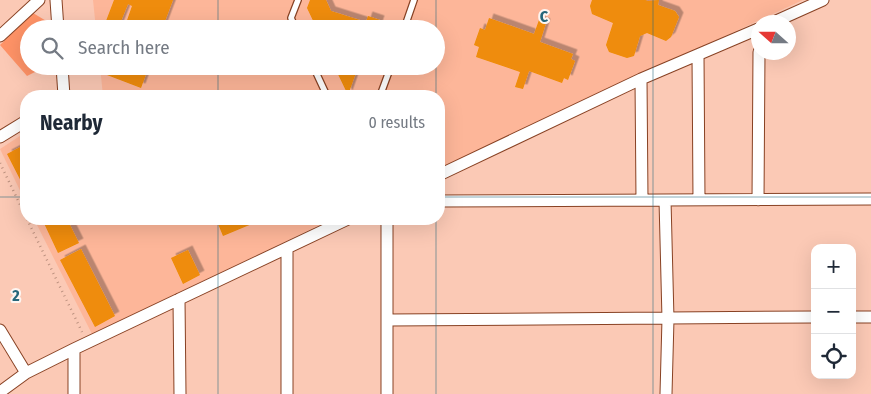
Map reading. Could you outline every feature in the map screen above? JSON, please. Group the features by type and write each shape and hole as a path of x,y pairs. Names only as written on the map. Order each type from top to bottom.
{"street":[{"path":"0,36 39,0"},
{"path":"56,0 57,20"},
{"path":"790,15 823,0"},
{"path":"445,172 641,79 751,32"},
{"path":"698,55 699,200"},
{"path":"758,200 759,60"},
{"path":"63,75 64,90"},
{"path":"641,79 642,200"},
{"path":"0,137 20,125"},
{"path":"445,201 871,199"},
{"path":"665,200 668,319 666,394"},
{"path":"0,392 26,373 74,349 336,225"},
{"path":"387,225 387,394"},
{"path":"287,249 287,394"},
{"path":"179,300 180,394"},
{"path":"388,320 811,317"},
{"path":"856,317 871,317"},
{"path":"0,330 26,373"},
{"path":"74,349 74,394"}],"lane":[{"path":"292,20 298,0"},
{"path":"407,20 414,0"},
{"path":"317,75 324,90"},
{"path":"382,90 388,75"}],"path":[{"path":"0,163 20,204"},
{"path":"30,225 87,343"}],"shaded area":[{"path":"93,0 803,0 771,15 751,15 751,24 445,166 445,90 102,90 101,75 445,75 445,20 95,20"},
{"path":"33,13 45,20 26,20"},
{"path":"20,26 20,68 0,45"},
{"path":"20,136 20,191 0,149"},
{"path":"37,225 319,225 92,334"}],"building":[{"path":"114,0 173,0 165,20 127,20 132,6 128,4 121,20 106,20"},
{"path":"310,0 326,0 331,11 360,20 313,20 307,8"},
{"path":"592,0 659,0 658,5 675,11 679,17 671,37 666,41 647,33 640,36 634,56 627,58 609,52 606,45 613,23 592,14 590,6"},
{"path":"368,16 380,20 367,20"},
{"path":"489,18 534,34 539,20 546,23 540,42 573,54 571,59 575,61 568,80 564,78 562,83 529,71 523,89 515,87 520,72 476,57 479,47 474,45 480,28 485,30"},
{"path":"107,75 146,75 141,88"},
{"path":"338,75 355,75 350,90 346,90"},
{"path":"20,147 20,179 7,154"},
{"path":"45,225 70,225 79,243 58,253"},
{"path":"218,225 250,225 223,236"},
{"path":"81,249 115,316 95,327 60,260"},
{"path":"188,250 200,275 183,284 171,258"}]}
